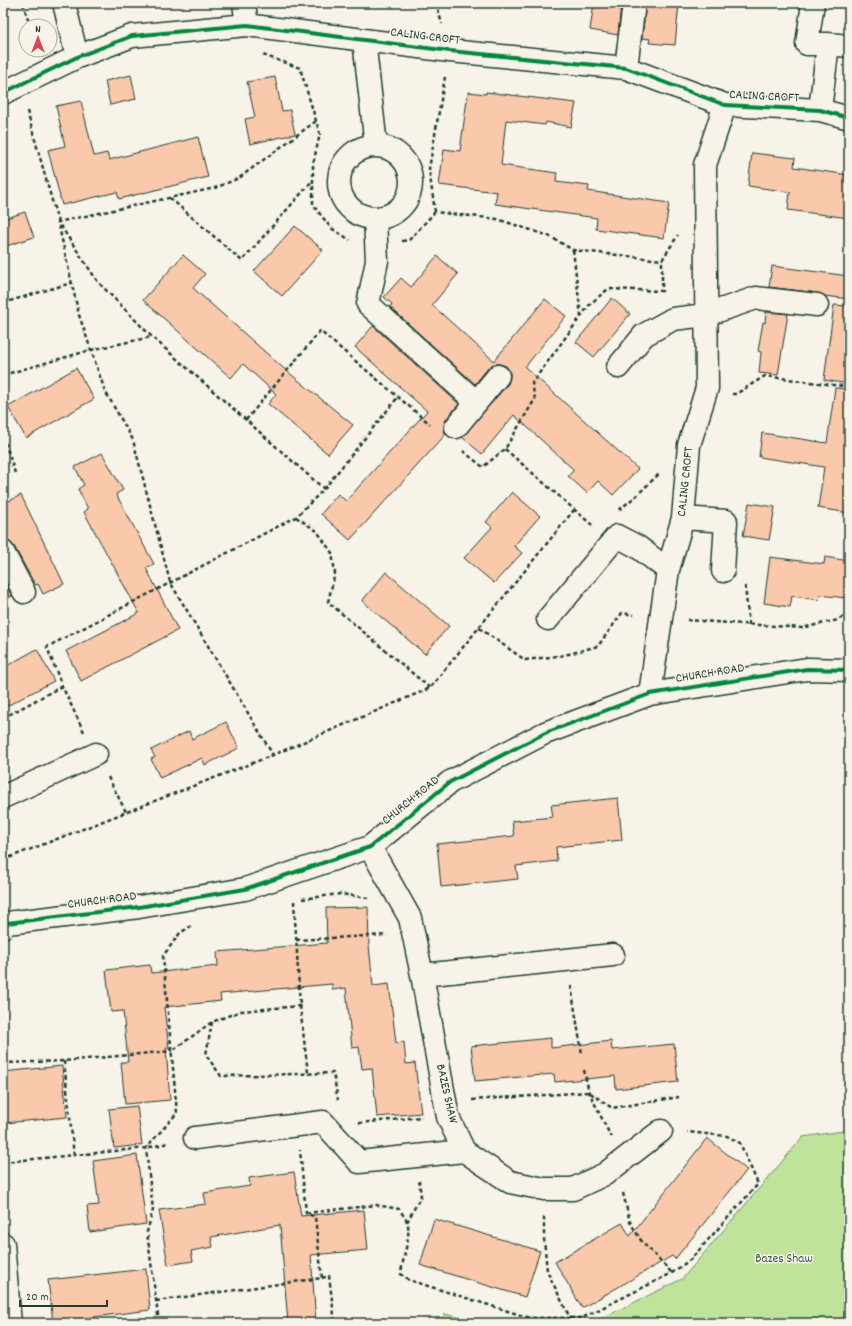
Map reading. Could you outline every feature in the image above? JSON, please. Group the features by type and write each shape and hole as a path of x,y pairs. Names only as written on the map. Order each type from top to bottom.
{"street":[{"path":"64,3 77,57"},
{"path":"244,3 248,25"},
{"path":"626,68 634,3"},
{"path":"813,3 807,44 839,45 820,110"},
{"name":"CALING CROFT","path":"11,89 77,57 132,36 248,25 450,51 626,68 724,105 820,110 849,118"},
{"path":"364,40 376,146"},
{"name":"CALING CROFT","path":"650,694 668,570 683,518 689,445 707,388 705,165 724,105"},
{"path":"376,146 388,149 399,155 408,168 411,180 409,192 401,207 391,214 375,218 363,216 352,210 340,192 339,180 341,170 347,159 356,151 376,146"},
{"path":"375,218 377,261 368,304 476,402"},
{"path":"618,367 644,335 673,319 706,315 756,298 817,305"},
{"path":"456,427 498,376"},
{"path":"683,518 726,521 723,572"},
{"path":"548,619 616,536 638,547 668,570"},
{"path":"3,552 24,592"},
{"name":"CHURCH ROAD","path":"4,922 139,907 245,889 370,847 450,782 545,733 650,694 807,669 849,670"},
{"path":"3,797 96,754"},
{"name":"BAZES SHAW","path":"370,847 410,918 448,1117 464,1151"},
{"path":"422,975 613,956"},
{"path":"195,1138 323,1122 359,1162 464,1151 510,1182 544,1189 573,1189 605,1174 660,1132"},
{"path":"3,1244 10,1323"}],"path":[{"path":"23,3 28,18"},
{"path":"435,212 429,169 450,51"},
{"path":"257,53 300,68 320,134 313,164 313,205 331,228 352,241 376,246 409,240 435,212"},
{"path":"11,89 58,222 79,316 106,391 133,440 170,582 273,755"},
{"path":"58,222 215,188 239,178 316,121"},
{"path":"170,198 242,261 313,180"},
{"path":"435,212 497,220 549,236 573,250 662,260 687,222 705,223"},
{"path":"58,222 98,282 152,337 324,489"},
{"path":"573,250 581,316"},
{"path":"3,303 71,284"},
{"path":"3,375 91,350 152,337"},
{"path":"707,388 736,394 765,376 849,387"},
{"path":"126,812 62,686 47,647 296,517 324,489 398,397"},
{"path":"3,436 15,473"},
{"path":"619,510 636,496 689,445"},
{"path":"505,449 596,529"},
{"path":"3,860 273,755 430,688 574,510"},
{"path":"296,517 317,531 332,553 335,573 328,602 430,688"},
{"path":"479,628 525,660 565,655 598,646 622,613 661,618 802,628 838,620 849,612"},
{"path":"3,718 62,686"},
{"path":"287,901 340,894 375,899 396,892"},
{"path":"294,900 300,1006 308,1073"},
{"path":"159,1323 147,1232 153,1210 146,1148 177,1112 163,956 180,933 198,923"},
{"path":"296,940 394,935"},
{"path":"567,960 582,1054"},
{"path":"3,1063 64,1061 172,1052 212,1022 241,1011 300,1006"},
{"path":"212,1022 206,1055 221,1076 333,1073 338,1103"},
{"path":"169,1048 172,1052"},
{"path":"64,1061 74,1156"},
{"path":"584,1070 589,1092 619,1163 630,1222 642,1242 672,1272"},
{"path":"446,1102 589,1092 612,1108 679,1096"},
{"path":"357,1124 424,1117"},
{"path":"298,1125 306,1213"},
{"path":"306,1213 376,1205 399,1208 407,1222 409,1235 402,1261 401,1274 409,1280 530,1318 582,1318 672,1272 691,1260 758,1184 740,1143 727,1136 682,1131 660,1132"},
{"path":"3,1162 146,1148 195,1138"},
{"path":"544,1189 544,1239 547,1271 570,1318"},
{"path":"306,1213 315,1217 322,1278"},
{"path":"156,1301 329,1276 335,1323"}],"green space":[{"name":"Bazes Shaw","path":"849,1130 849,1323 592,1323 682,1279 803,1137"},
{"path":"445,1314 481,1323 437,1323"}],"building":[{"path":"594,3 621,3 618,35 590,30"},
{"path":"646,3 679,3 675,45 649,43 650,39 642,38"},
{"path":"131,75 136,99 110,105 105,81"},
{"path":"275,77 282,111 290,110 295,134 250,144 245,119 255,117 247,82"},
{"path":"468,92 486,94 486,92 576,103 571,127 546,122 545,125 506,120 501,165 557,173 556,182 589,186 588,191 669,203 664,238 596,229 597,218 495,204 497,192 439,185 444,149 460,151"},
{"path":"81,101 94,156 107,153 109,160 198,137 208,177 119,199 117,192 62,205 48,150 65,146 56,106"},
{"path":"752,153 795,158 794,167 849,175 849,218 788,210 790,192 748,186"},
{"path":"25,212 34,237 3,247 3,219"},
{"path":"295,226 323,250 282,296 254,271"},
{"path":"183,255 205,274 193,288 282,367 353,425 328,454 268,404 276,394 243,364 231,378 143,300"},
{"path":"437,256 458,274 432,305 494,361 545,299 566,316 525,367 638,469 613,495 598,481 587,493 568,476 574,470 514,415 482,454 462,437 508,384 510,371 506,366 493,364 475,384 390,307 392,304 384,297 401,278 411,287"},
{"path":"772,266 849,276 849,299 825,296 818,293 769,287"},
{"path":"612,298 630,314 594,357 576,342"},
{"path":"834,305 849,306 849,384 824,380"},
{"path":"766,312 788,314 778,375 759,373 761,352 758,351 763,322 765,323"},
{"path":"373,326 459,404 446,419 444,431 446,434 350,540 321,514 338,494 346,501 427,411 355,347"},
{"path":"76,368 94,399 26,438 8,407"},
{"path":"835,388 849,389 849,513 818,508 824,467 759,457 762,433 827,443"},
{"path":"102,453 123,490 116,494 154,564 146,568 178,630 81,681 66,651 139,613 84,512 88,509 78,489 84,485 75,467"},
{"path":"512,492 540,516 514,546 522,553 494,583 464,558 492,527 486,522"},
{"path":"21,495 64,584 43,594 38,584 35,585 14,546 9,541 3,540 3,504"},
{"path":"749,503 775,507 769,540 743,536"},
{"path":"770,557 824,564 825,557 849,561 846,598 820,595 819,600 792,596 790,607 764,603"},
{"path":"386,572 449,626 425,654 362,601"},
{"path":"3,579 12,596 3,601"},
{"path":"37,649 54,681 3,708 3,668"},
{"path":"226,722 239,748 205,765 202,758 160,778 151,759 155,757 151,750 189,731 192,739"},
{"path":"618,798 622,840 556,847 557,861 516,866 518,879 441,887 437,844 514,836 512,821 553,817 551,805"},
{"path":"368,907 369,945 373,986 389,984 396,1043 404,1042 406,1064 415,1063 421,1113 377,1117 372,1068 362,1069 359,1047 352,1048 346,988 333,990 332,984 220,994 221,1001 164,1007 169,1048 166,1048 170,1100 125,1104 121,1062 128,1062 123,1011 111,1012 106,970 150,965 151,973 218,966 217,952 327,943 326,908"},
{"path":"551,1038 551,1048 611,1041 612,1050 674,1044 678,1082 616,1089 615,1076 555,1082 554,1074 475,1081 471,1046"},
{"path":"62,1066 67,1117 5,1123 3,1104 3,1072"},
{"path":"137,1106 142,1145 114,1148 109,1109"},
{"path":"707,1138 747,1170 675,1259 672,1256 582,1308 555,1262 622,1223 630,1236"},
{"path":"137,1155 146,1224 90,1232 87,1206 99,1205 93,1161"},
{"path":"294,1172 301,1216 364,1210 368,1250 311,1255 316,1323 288,1323 280,1225 211,1237 213,1247 191,1251 193,1261 168,1265 159,1210 206,1204 204,1193 250,1186 249,1178"},
{"path":"434,1219 540,1251 525,1297 420,1265"},
{"path":"146,1269 150,1310 53,1322 48,1280"}],"cycle path":[{"path":"3,93 77,57 132,36 247,25 450,51 626,68 725,105 820,110 849,118"},
{"path":"3,927 7,923 139,907 245,889 370,847 450,782 545,733 650,694 807,669 849,670"}]}
